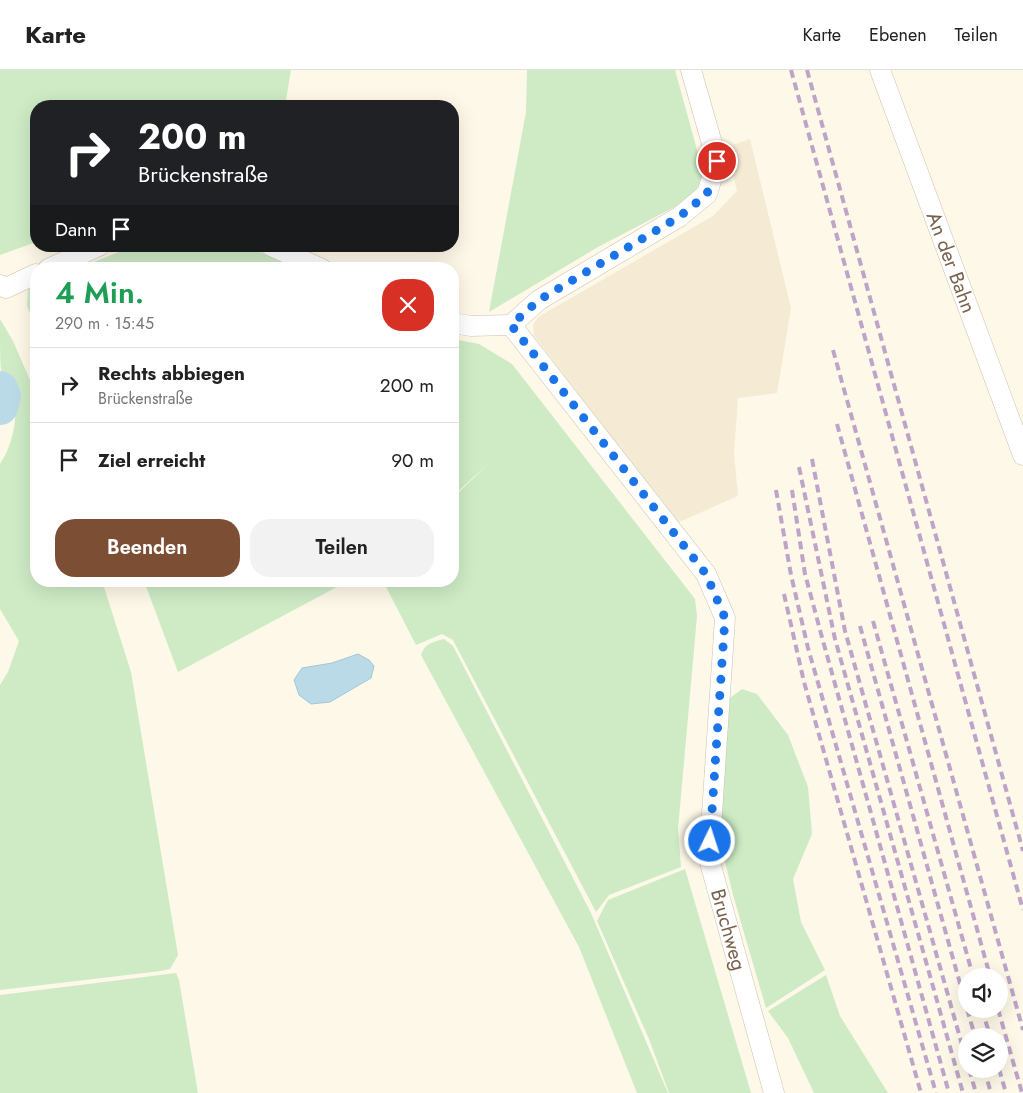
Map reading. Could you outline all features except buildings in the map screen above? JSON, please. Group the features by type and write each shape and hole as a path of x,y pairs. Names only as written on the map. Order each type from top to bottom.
{"street":[{"path":"459,325 511,325 539,300 679,217 707,194 717,161 691,70"},
{"name":"An der Bahn","path":"880,70 1023,455"},
{"path":"64,262 86,252"},
{"path":"284,252 306,262"},
{"path":"0,285 6,288 30,277"},
{"name":"Bruchweg","path":"511,325 706,574 725,618 709,859 774,1093"}],"shaded area":[{"path":"750,139 791,308 777,393 738,398 734,454 738,496 677,523 534,336 533,325 538,317 713,216 737,191 726,147"}],"green space":[{"path":"0,70 291,70 286,100 30,100 30,244 0,255"},
{"path":"527,70 675,70 705,179 686,201 598,247 489,312 526,112"},
{"path":"119,252 261,252 281,262 94,262"},
{"path":"30,286 30,313 27,306 28,287"},
{"path":"0,319 13,341 30,380 30,587 104,587 131,672 178,955 170,969 0,990 0,685 8,672 19,641 0,609 0,464 10,443 14,428 15,405 1,369"},
{"path":"459,340 479,344 512,364 695,599 697,616 678,829 681,867 609,895 596,912 453,640 442,634 416,645 386,587 459,587 459,492 490,462 459,490"},
{"path":"146,587 337,587 178,672"},
{"path":"444,639 453,646 591,913 668,1093 637,1093 579,947 421,655 427,645"},
{"path":"742,689 757,694 788,735 808,787 812,834 793,879 801,922 825,970 766,1008 733,895 719,836 730,698"},
{"path":"685,869 751,1093 669,1093 649,1039 597,921 608,900"},
{"path":"176,973 179,980 198,1093 0,1093 0,995"},
{"path":"826,975 840,1016 888,1093 814,1093 788,1038 768,1011"}],"water":[{"path":"358,654 369,660 374,666 371,678 330,702 311,704 299,695 294,680 302,668 332,663"}],"waterway":[{"path":"0,389 3,396 0,407"}],"railway":[{"path":"791,70 1023,910"},
{"path":"807,70 1023,851"},
{"path":"833,350 1023,1030"},
{"path":"837,424 988,968"},
{"path":"812,459 845,631 958,1031"},
{"path":"799,467 835,639 963,1093"},
{"path":"776,490 791,575 808,648 936,1093"},
{"path":"792,490 805,574 949,1093"},
{"path":"784,594 804,682 921,1093"},
{"path":"873,621 971,968"},
{"path":"860,626 958,976"},
{"path":"970,1018 973,1028"},
{"path":"985,1018 988,1028"},
{"path":"1001,1018 1022,1093"},
{"path":"972,1078 976,1093"},
{"path":"987,1078 991,1093"},
{"path":"1002,1078 1006,1093"}],"route":[{"path":"710,841 725,618 706,574 511,325 539,300 679,217 707,194 717,161"}]}
